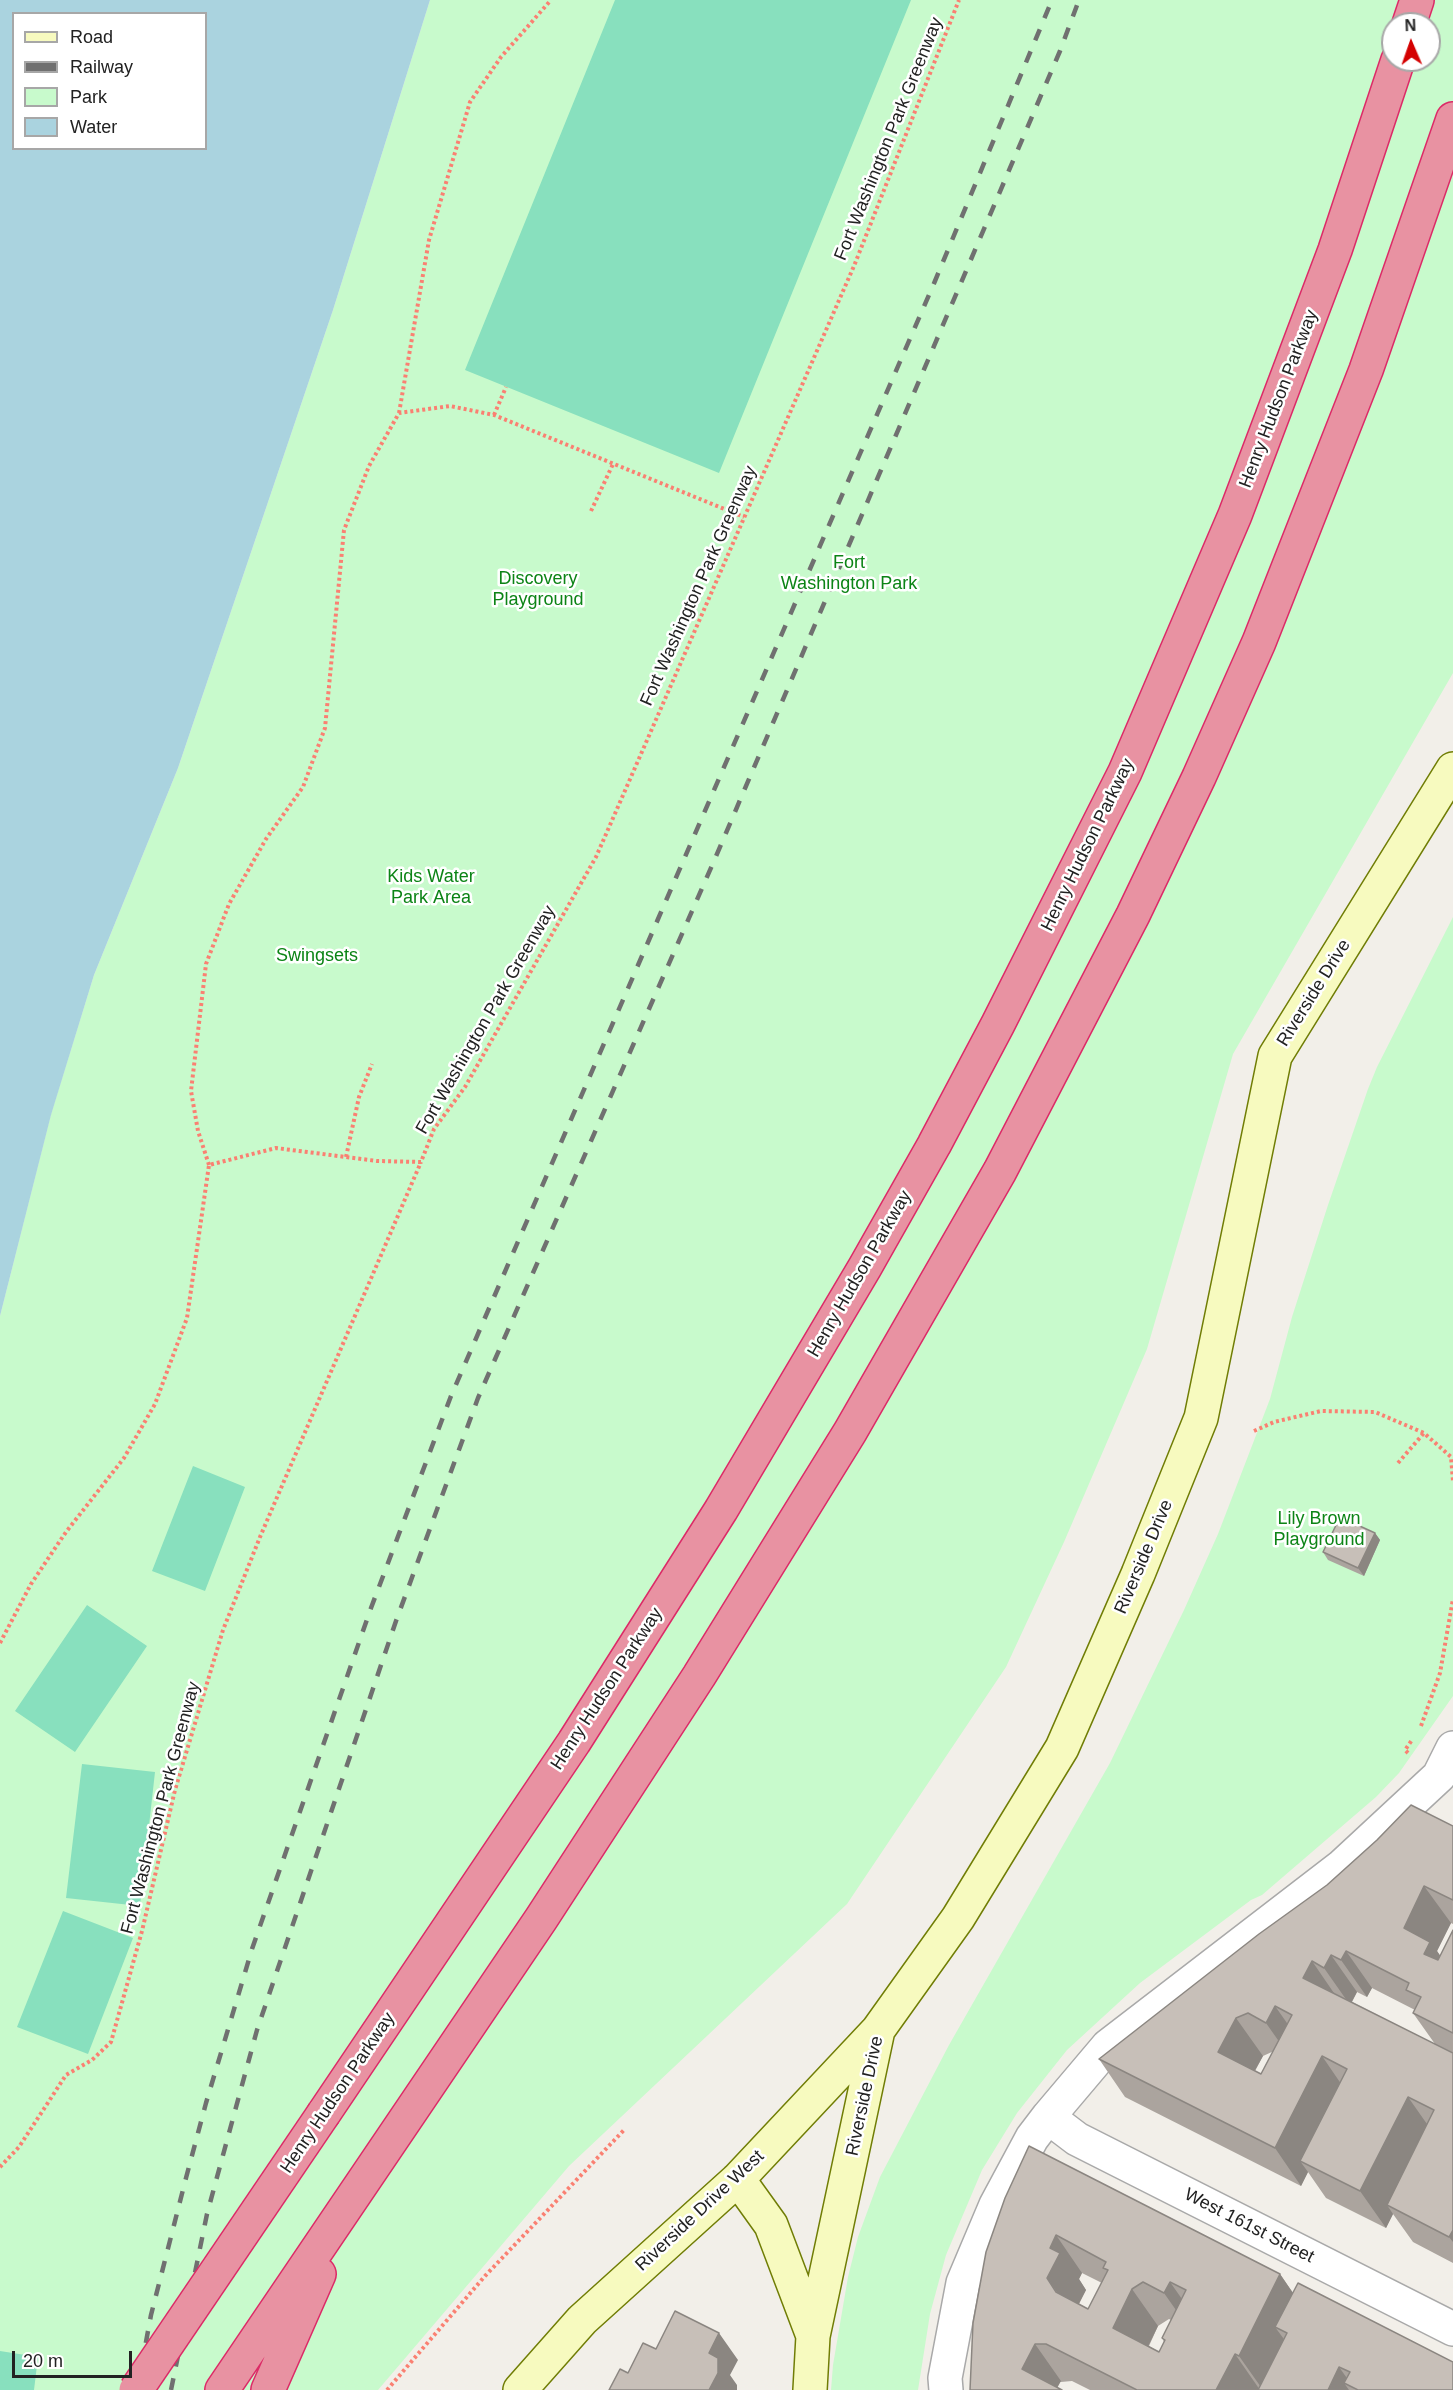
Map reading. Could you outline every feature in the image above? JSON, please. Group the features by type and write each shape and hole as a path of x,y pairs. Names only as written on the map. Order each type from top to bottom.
{"highway":[{"name":"Henry Hudson Parkway","path":"136,2390 568,1752 721,1510 871,1257 934,1145 1064,896 1125,772 1235,515 1335,250 1394,72"},
{"path":"222,2390 623,1796 856,1422 1000,1171 1133,915 1199,777 1259,642 1366,370 1453,119"},
{"path":"268,2390 354,2196"}],"main road":[{"name":"Riverside Drive","path":"810,2390 813,2336 878,2030 958,1918 1062,1748 1138,1574 1201,1418 1275,1056 1453,769"},
{"name":"Riverside Drive West","path":"520,2390 582,2320 738,2179 878,2030"},
{"name":"Riverside Drive","path":"738,2179 771,2225 813,2336"}],"street":[{"path":"946,2390 945,2378 963,2283 996,2205 1032,2138 1048,2117 1108,2046 1342,1866 1448,1769"},
{"name":"West 161st Street","path":"1048,2117 1077,2139 1453,2329"}],"path":[{"path":"0,1643 30,1584 66,1532 124,1458 155,1404 187,1318 209,1165 198,1131 191,1092 206,964 229,904 266,839 303,787 325,728 344,530 369,466 399,413 429,240 470,102 501,57 551,0"},
{"name":"Fort Washington Park Greenway","path":"0,2167 19,2147 66,2075 93,2060 111,2042 142,1931 175,1790 223,1630 260,1537 434,1129 465,1087 596,857 854,266 959,0"},
{"path":"494,415 506,387"},
{"path":"399,413 450,406 494,415 744,517"},
{"path":"591,511 613,464"},
{"path":"346,1156 359,1097 372,1064"},
{"name":"Fort Washington Park Greenway","path":"209,1165 276,1148 378,1161 421,1162"},
{"path":"1254,1431 1274,1422 1321,1411 1375,1412 1424,1433 1452,1455 1453,1481"},
{"path":"1398,1463 1424,1433"},
{"path":"1413,1756 1405,1750 1419,1731 1440,1673 1453,1599"},
{"path":"387,2390 492,2268 624,2130"}],"green space":[{"name":"Fort Washington Park","path":"430,0 1453,0 1453,673 1233,1054 1147,1349 1064,1542 1006,1667 847,1904 569,2166 378,2390 0,2390 0,1316 51,1114 94,975 178,768 333,310"},
{"path":"615,0 911,0 719,473 465,370"},
{"name":"Lily Brown Playground","path":"1453,917 1453,1696 1399,1773 1376,1797 1262,1895 1251,1900 1140,1983 1067,2050 1017,2113 982,2170 946,2255 930,2314 918,2390 831,2390 848,2277 858,2237 880,2177 949,2045 1110,1763 1184,1610 1218,1534 1270,1399 1292,1317 1368,1089"},
{"path":"193,1466 245,1487 205,1591 152,1571"},
{"path":"87,1605 147,1646 75,1752 15,1711"},
{"path":"82,1764 155,1772 140,1906 66,1898"},
{"path":"63,1911 133,1938 88,2054 17,2027"},
{"path":"0,2351 38,2357 34,2390 0,2390"}],"water":[{"path":"0,0 430,0 333,310 178,768 94,975 51,1115 0,1316"}],"building":[{"path":"1340,1517 1375,1533 1358,1568 1323,1552"},
{"path":"1411,1805 1453,1826 1453,1900 1424,1886 1404,1928 1430,1942 1424,1954 1438,1960 1453,1930 1453,2033 1413,2013 1421,1997 1406,1990 1409,1983 1346,1951 1341,1960 1331,1955 1324,1968 1312,1961 1303,1978 1453,2053 1453,2230 1449,2237 1387,2205 1434,2110 1408,2097 1360,2191 1300,2161 1347,2069 1322,2056 1275,2148 1099,2059 1259,1934 1327,1885 1377,1840","holes":["1275,2006 1292,2015 1261,2074 1218,2052 1236,2018 1248,2013 1266,2023"]},
{"path":"1029,2146 1280,2274 1239,2356 1235,2354 1216,2390 1137,2390 1046,2344 1035,2344 1022,2369 1062,2390 970,2390 973,2323 986,2252 1005,2198","holes":["1056,2235 1106,2262 1103,2268 1108,2270 1088,2309 1056,2292 1047,2278 1060,2253 1050,2248","1143,2282 1164,2293 1170,2282 1186,2290 1162,2338 1165,2340 1159,2352 1113,2328 1132,2289"]},
{"path":"1298,2283 1453,2362 1453,2390 1358,2390 1344,2383 1350,2372 1339,2367 1328,2390 1258,2390 1287,2333 1275,2327"},
{"path":"675,2311 719,2333 709,2353 718,2358 718,2373 709,2390 609,2390 620,2369 628,2373 643,2343 656,2349"}],"railway":[{"path":"137,2390 151,2315 186,2178 252,1949 371,1608 451,1396 935,281 1052,0"},
{"path":"171,2390 207,2214 257,2030 396,1621 478,1398 714,861 1060,51 1079,0"}],"park label":[{"name":"Discovery Playground","path":"538,589"},
{"name":"Kids Water Park Area","path":"431,887"},
{"name":"Swingsets","path":"317,956"}]}
